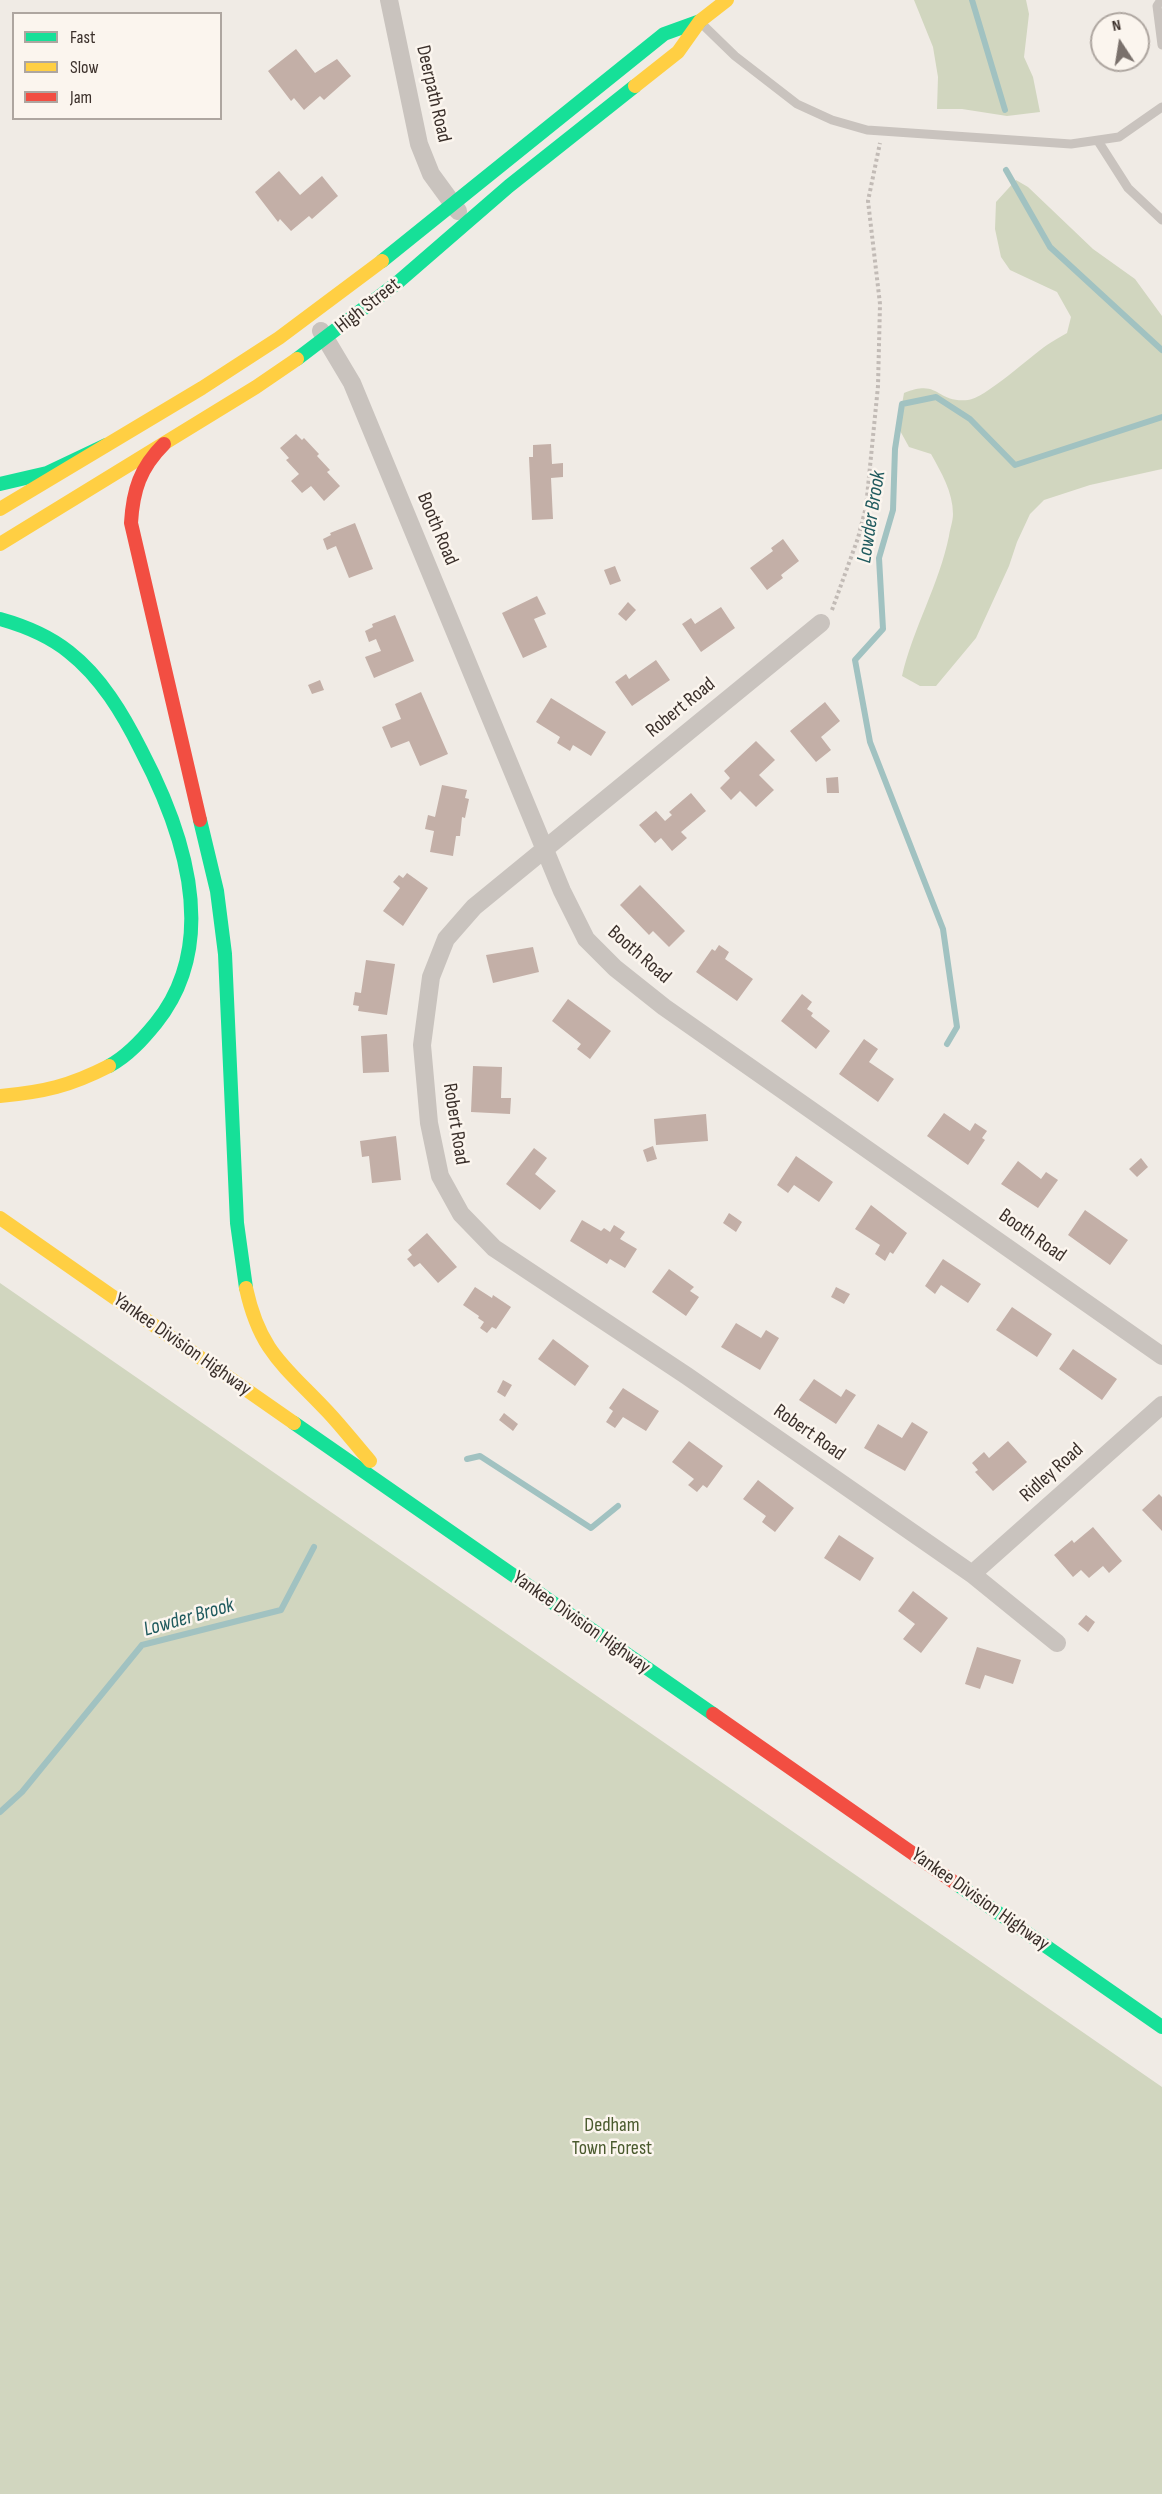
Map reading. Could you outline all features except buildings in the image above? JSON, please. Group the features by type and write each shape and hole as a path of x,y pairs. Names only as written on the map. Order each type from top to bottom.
{"main road":[{"name":"High Street","path":"0,544 256,387 326,338 412,270 467,221 678,52 700,21 727,0"},
{"name":"High Street","path":"0,509 243,362 310,315 504,164 664,34 700,21"},
{"path":"164,444 139,474 132,497 131,522 217,891 224,931 237,1232 243,1284 253,1314 276,1360 299,1386 321,1405 405,1500"},
{"path":"0,484 47,473 106,445"},
{"path":"0,618 43,634 72,652 108,690 149,765 167,806 190,883 192,931 187,961 175,994 160,1019 128,1054 99,1073 62,1087 18,1096 0,1096"},
{"name":"Yankee Division Highway","path":"0,1218 1162,2027"}],"street":[{"name":"Deerpath Road","path":"389,0 419,144 431,174 467,221"},
{"name":"Booth Road","path":"310,315 352,383 562,891 586,939 615,968 664,1007 1162,1356"},
{"name":"Robert Road","path":"821,623 474,907 446,939 431,977 422,1045 429,1123 440,1176 461,1214 494,1248 687,1376 972,1574 1057,1642"},
{"name":"Ridley Road","path":"972,1574 1162,1405"}],"lane":[{"path":"1161,0 1157,6 1162,45"},
{"path":"700,21 735,56 797,104 832,120 867,130 1071,144 1119,137 1162,107"},
{"path":"579,102 593,120"},
{"path":"1098,141 1128,188 1162,220"}],"path":[{"path":"821,623 834,608 866,507 878,386 880,304 868,201 883,131"}],"green space":[{"path":"914,0 1026,0 1029,14 1024,57 1033,77 1040,112 1007,116 962,109 937,109 938,77 933,47"},
{"path":"1016,180 1028,187 1093,249 1135,279 1162,316 1162,469 1090,485 1044,500 1030,514 976,638 936,686 920,686 902,676 945,554 953,514 949,490 931,454 909,447 898,427 904,393 925,388 957,400 975,398 1067,333 1071,317 1057,292 1010,270 1001,257 995,229 996,202"},
{"name":"Dedham Town Forest","path":"0,1283 1162,2087 1162,2494 0,2494"}],"waterway":[{"path":"972,0 1005,110"},
{"path":"1006,170 1050,247 1162,350"},
{"name":"Lowder Brook","path":"947,1044 957,1027 943,929 870,742 855,660 883,629 879,558 893,510 895,449 902,404 936,397 970,419 1015,465 1162,417"},
{"name":"Lowder Brook","path":"467,1459 480,1456 591,1528 618,1506"},
{"name":"Lowder Brook","path":"0,1812 22,1792 142,1645 281,1610 314,1547"}],"traffic: fast":[{"path":"382,261 664,34 700,21"},
{"path":"297,359 397,283 509,186 635,86"},
{"path":"0,484 47,473 106,445"},
{"path":"0,619 27,628 53,641 81,662 101,685 127,723 157,782 182,851 189,887 191,923 187,958 176,991 146,1035 129,1052 109,1066"},
{"path":"200,820 217,891 225,954 237,1223 246,1288"},
{"path":"294,1423 713,1714"},
{"path":"958,1885 1162,2027"}],"traffic: slow":[{"path":"635,86 678,52 700,21 727,0"},
{"path":"0,509 202,388 279,338 382,261"},
{"path":"0,544 256,387 297,359"},
{"path":"0,1096 56,1087 82,1079 109,1066"},
{"path":"0,1218 294,1423"},
{"path":"246,1288 259,1328 276,1357 334,1418 370,1461"}],"traffic: jam":[{"path":"164,444 149,462 139,480 131,523 200,820"},
{"path":"713,1714 958,1885"}]}
